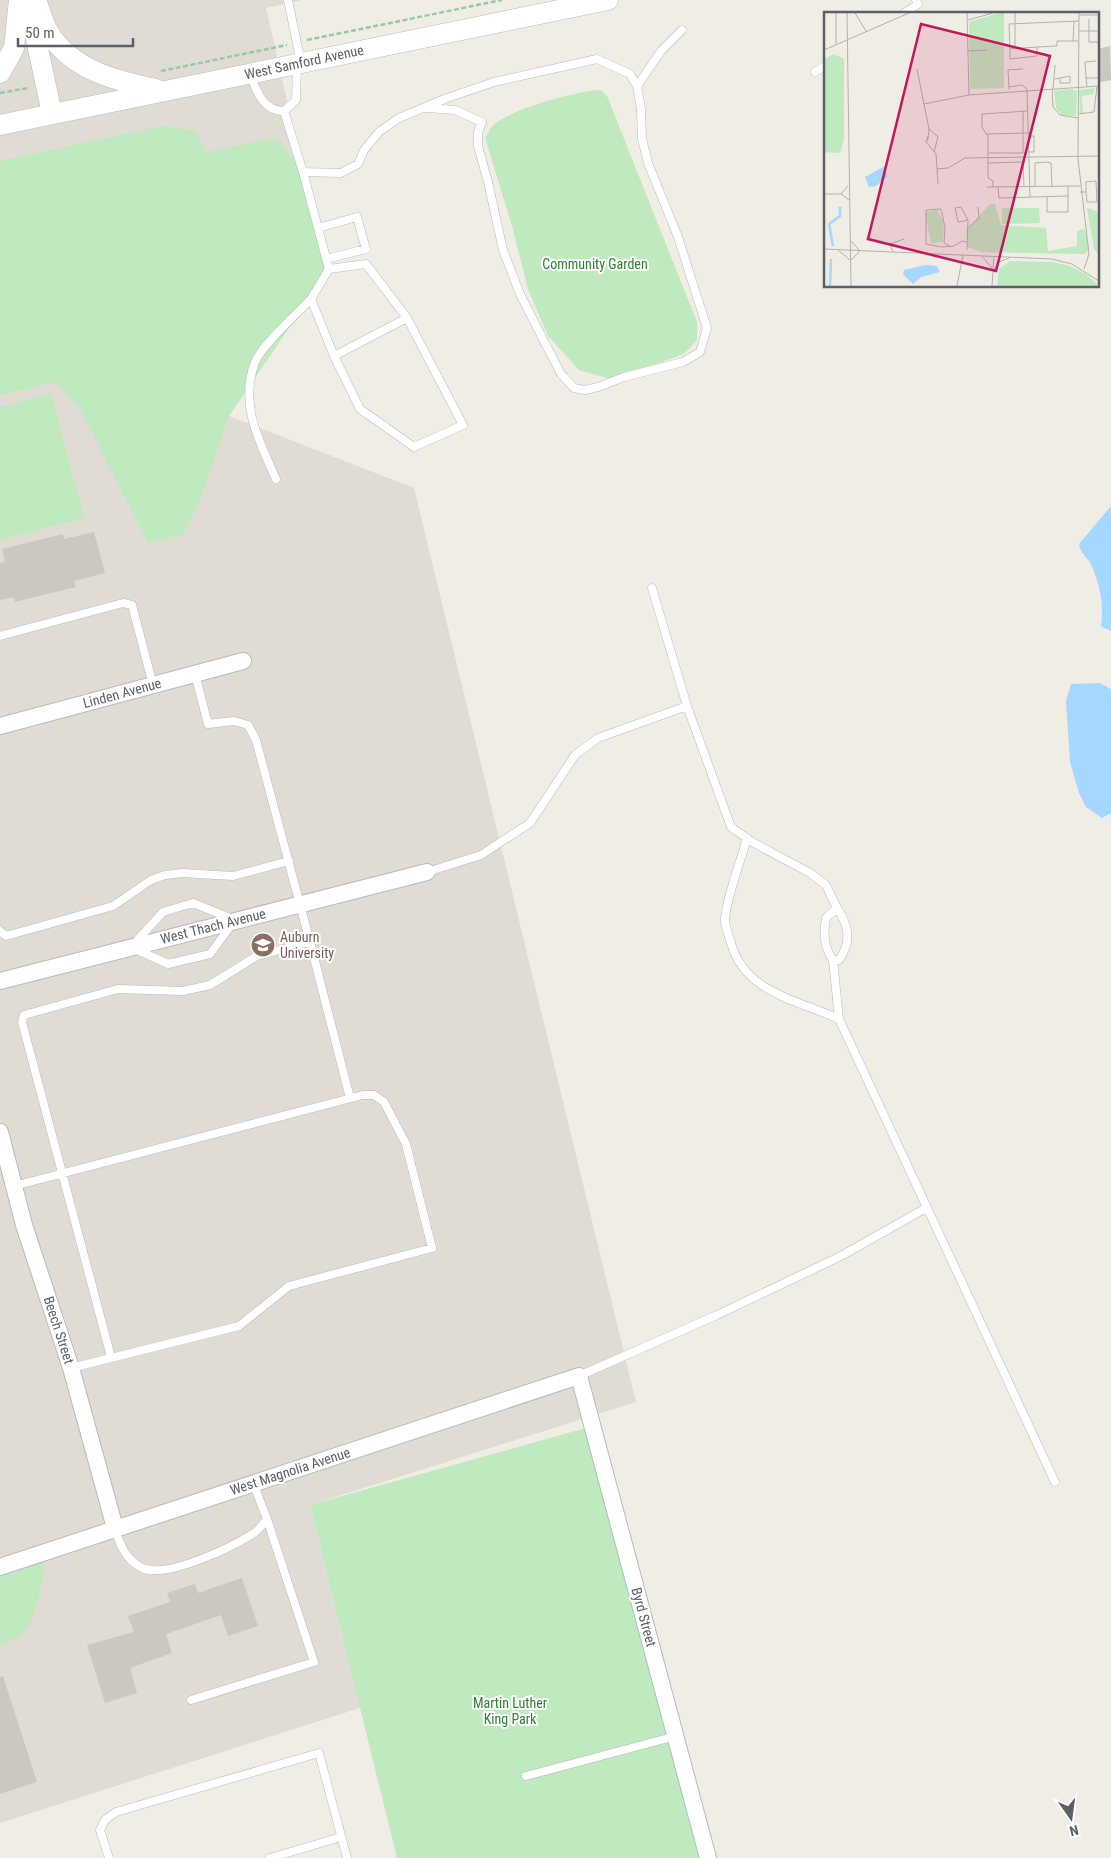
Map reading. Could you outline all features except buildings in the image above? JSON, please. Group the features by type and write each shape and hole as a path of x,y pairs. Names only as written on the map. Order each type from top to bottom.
{"street":[{"path":"0,73 14,48 20,0"},
{"path":"28,0 52,114"},
{"path":"36,0 49,33 73,58 97,74 126,83 166,91"},
{"name":"West Samford Avenue","path":"0,125 608,0"},
{"name":"Linden Avenue","path":"0,726 243,661"},
{"name":"West Thach Avenue","path":"0,981 427,872"},
{"name":"Beech Street","path":"0,1132 4,1166 14,1186 24,1225 71,1368 115,1528"},
{"name":"West Magnolia Avenue","path":"0,1567 579,1376"},
{"name":"Byrd Street","path":"579,1376 708,1858"}],"lane":[{"path":"250,73 261,99 272,110 284,111 296,100 299,63 288,0"},
{"path":"906,12 918,4 916,0"},
{"path":"637,86 661,51 682,30"},
{"path":"303,172 341,173 358,164 364,150 380,131 399,118 427,108 447,98 494,82 597,59 630,74 637,86 641,109 642,139 648,163 678,237 706,328 700,352 683,362 624,377 585,390 574,388 561,374 520,294 503,250 478,146 478,132 482,122 455,110 427,108"},
{"path":"815,72 824,67"},
{"path":"276,478 255,431 248,392 256,361 311,299 329,270 303,172 284,111"},
{"path":"318,228 357,218 366,249 326,259"},
{"path":"311,299 334,356 360,409 414,447 463,425 407,318 366,264 329,270"},
{"path":"334,356 407,318"},
{"path":"652,588 687,706 731,827 810,873 826,885 844,919 848,934 846,950 839,960 833,960"},
{"path":"0,636 123,603 132,605 153,685"},
{"path":"196,674 208,724 234,720 248,725 256,740 301,904 350,1098"},
{"path":"427,872 481,855 530,823 575,755 598,738 687,706"},
{"path":"747,838 728,904 725,922 733,950 742,968 757,984 781,997 811,1006 839,1019"},
{"path":"0,931 6,936 113,906 151,880 165,875 182,873 233,876 289,861"},
{"path":"193,904 235,920 210,954 168,964 130,947 162,912 183,906 193,904"},
{"path":"837,908 826,918 824,931 827,953 833,960 839,1019 1055,1482"},
{"path":"111,1357 22,1022 24,1015 118,989 183,991 210,985 257,956 310,942"},
{"path":"14,1186 350,1098 374,1095 384,1102 406,1144 432,1248 289,1286 239,1326 71,1368"},
{"path":"579,1376 717,1315 841,1256 926,1208"},
{"path":"191,1700 314,1662 267,1519 253,1483"},
{"path":"115,1528 122,1549 131,1560 143,1568 156,1570 181,1565 232,1545 256,1532 267,1519"},
{"path":"526,1776 676,1736"},
{"path":"108,1858 100,1830 105,1820 116,1812 319,1753 347,1858"},
{"path":"270,1858 341,1837"},
{"path":"300,1849 302,1858"}],"path":[{"path":"153,72 502,0"},
{"path":"0,93 46,84"}],"shaded area":[{"name":"Auburn University","path":"0,0 302,0 266,8 303,172 329,269 229,416 414,488 636,1402 310,1505 360,1708 0,1823"}],"green space":[{"name":"Community Garden","path":"601,90 607,96 697,322 697,340 684,354 613,380 579,370 548,336 528,289 512,226 485,138 493,125 528,107 561,97"},
{"path":"162,126 195,131 206,152 276,138 303,172 329,269 229,416 207,482 184,534 148,543 81,411 56,382 0,395 0,161"},
{"path":"51,393 84,518 0,540 0,407"},
{"name":"Martin Luther King Park","path":"586,1428 699,1858 397,1858 310,1505"},
{"path":"44,1562 38,1598 29,1625 19,1635 0,1645 0,1576"}],"water":[{"path":"1111,506 1111,631 1101,626 1102,602 1097,579 1091,564 1082,552 1079,544"},
{"path":"1100,683 1111,689 1111,813 1102,818 1086,807 1079,793 1070,762 1066,701 1071,684"}],"place":[{"name":"Auburn University","path":"263,945"}]}
